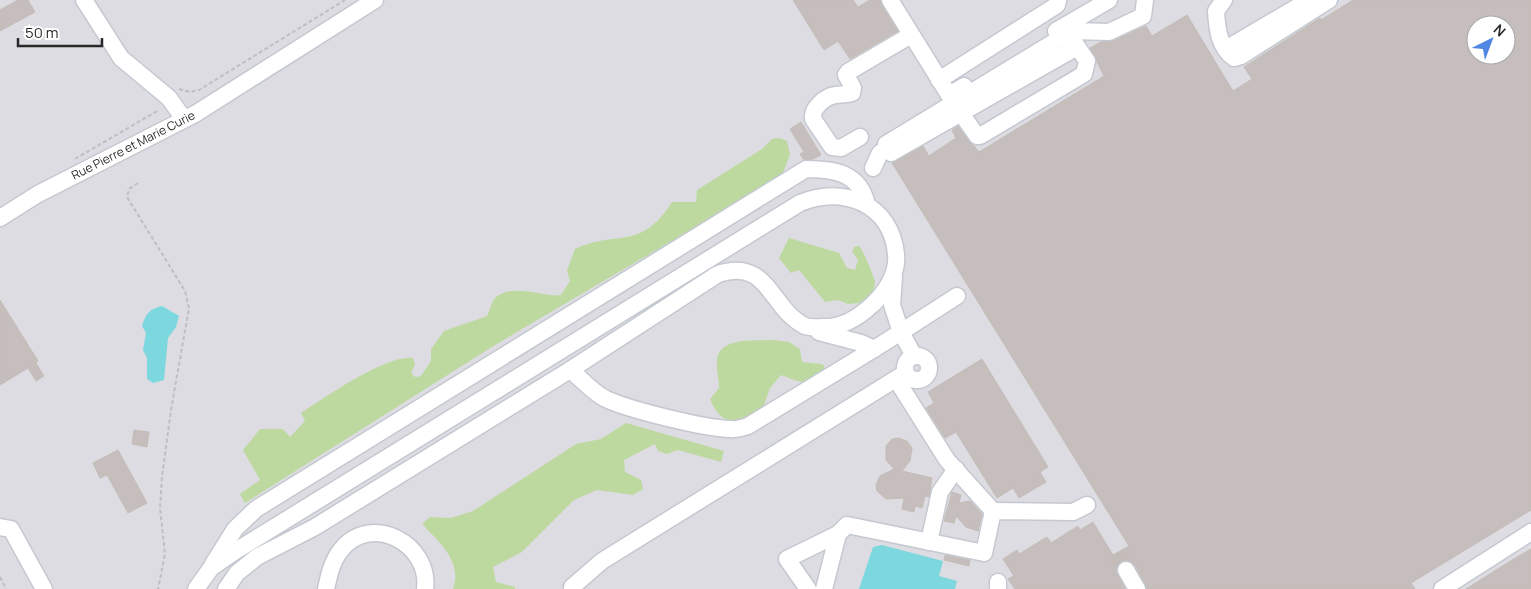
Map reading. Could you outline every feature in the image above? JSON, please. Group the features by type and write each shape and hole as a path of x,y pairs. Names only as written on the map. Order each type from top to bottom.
{"street":[{"path":"84,0 121,58 169,98 184,119"},
{"name":"Rue Pierre et Marie Curie","path":"264,68 277,50 360,0"},
{"name":"Rue Pierre et Marie Curie","path":"0,218 38,194 184,119 375,0"},
{"path":"890,0 954,104 977,136 980,136 1084,74 1086,62 1070,36"},
{"path":"939,80 1057,5 1058,0"},
{"path":"874,165 880,152 886,150 886,144 1070,36 1108,0"},
{"path":"1070,36 1072,32 1110,32 1126,25 1143,16 1145,0"},
{"path":"1224,0 1216,11 1217,32 1226,49 1234,58 1241,56 1329,0"},
{"path":"1226,49 1310,0"},
{"path":"860,137 837,149 828,144 812,114 818,105 834,95 852,93 853,88 846,75 848,72 911,35"},
{"path":"196,589 235,529 256,509 806,169 831,169 844,174 860,190 867,205 880,217 890,231 895,248 892,305 901,332 914,356 906,365 902,377 602,561 572,586"},
{"path":"211,568 234,552 800,204 815,197 836,195 867,205"},
{"path":"226,589 237,573 257,557 314,527 570,370 703,283 727,271 746,272 756,276 772,291 790,314 807,327 874,349"},
{"path":"807,327 837,326 854,319 875,302 894,275"},
{"path":"570,370 599,395 623,406 694,422 738,429 748,426 957,296"},
{"path":"902,377 948,460 993,512 1073,512 1087,505"},
{"path":"929,542 940,492 956,468"},
{"path":"808,589 787,559 838,534 847,525 984,553 993,512"},
{"path":"0,527 11,529 44,589"},
{"path":"1442,589 1531,532"},
{"path":"326,589 330,571 342,549 354,539 372,533 395,537 413,550 423,568 425,589"},
{"path":"824,589 838,534"},
{"path":"1126,570 1137,589"}],"path":[{"path":"178,89 190,92 199,90 345,0"},
{"path":"138,183 129,189 127,197 185,290 189,308 171,410 162,477 160,508 165,554 158,589"},
{"path":"0,577 6,589"}],"shaded area":[{"path":"0,0 1531,0 1531,589 0,589"}],"green space":[{"path":"780,138 787,141 790,154 782,176 495,345 245,503 240,494 260,480 243,450 260,429 283,429 290,437 305,421 301,413 356,378 387,363 413,358 415,365 411,373 415,377 421,376 431,361 431,349 444,331 487,316 495,298 502,293 519,291 561,295 570,281 567,271 575,249 590,243 639,234 660,218 672,202 696,202 697,190 762,149 772,139"},
{"path":"789,238 839,253 847,268 855,270 858,260 852,252 854,247 859,246 866,258 875,282 872,294 859,303 848,304 838,300 825,302 799,270 791,273 779,258"},
{"path":"749,340 789,342 800,349 802,362 821,364 824,366 825,373 808,382 794,380 781,375 770,388 763,408 747,417 733,420 726,419 715,409 710,399 719,388 717,361 719,353 724,347 731,344"},
{"path":"626,423 724,451 721,462 678,450 667,454 658,451 655,444 624,460 625,472 641,480 643,489 633,495 597,490 574,500 522,552 493,567 496,582 515,587 515,589 453,589 455,570 452,561 442,545 422,524 430,517 451,518 473,511 576,444 601,439"}],"water":[{"path":"162,306 179,316 176,327 168,338 164,380 153,383 147,379 147,358 143,350 146,333 142,326 149,313"},
{"path":"882,545 943,561 939,576 957,581 955,589 859,589 873,547"}],"building":[{"path":"18,0 28,0 35,12 0,31 0,10"},
{"path":"793,0 853,0 858,7 870,0 880,0 898,31 850,59 838,41 824,50"},
{"path":"1353,0 1531,0 1531,510 1411,583 1415,589 1147,589 1135,565 1126,560 1121,562 1116,570 1125,589 1015,589 1008,579 1014,576 1003,559 1017,550 1019,554 1047,537 1051,543 1078,526 1080,530 1093,522 1113,555 1129,546 892,163 923,146 929,156 956,138 952,130 958,126 979,152 1104,76 1090,48 1101,42 1113,41 1146,26 1152,36 1187,15 1233,91 1252,79 1244,67 1320,18 1321,20"},
{"path":"801,122 821,155 813,159 804,160 800,154 804,152 790,129"},
{"path":"0,300 38,361 36,363 44,376 36,381 28,368 0,385"},
{"path":"982,359 1048,467 1040,472 1046,482 1019,498 1013,488 997,498 956,432 945,438 926,408 934,403 928,392"},
{"path":"134,430 149,432 147,447 132,444"},
{"path":"898,438 907,441 912,448 910,461 902,471 932,478 929,497 925,496 922,508 915,506 914,512 902,509 904,498 886,499 877,491 876,485 880,476 894,469 886,460 886,446 892,439"},
{"path":"118,450 147,503 128,513 107,475 100,478 93,463"},
{"path":"952,492 961,495 959,503 970,501 982,514 978,531 966,527 956,516 954,523 944,521"},
{"path":"1531,549 1531,589 1466,589 1512,560"},
{"path":"945,555 970,560 969,566 944,560"}],"tunnel":[{"path":"1116,554 1126,570"}]}
